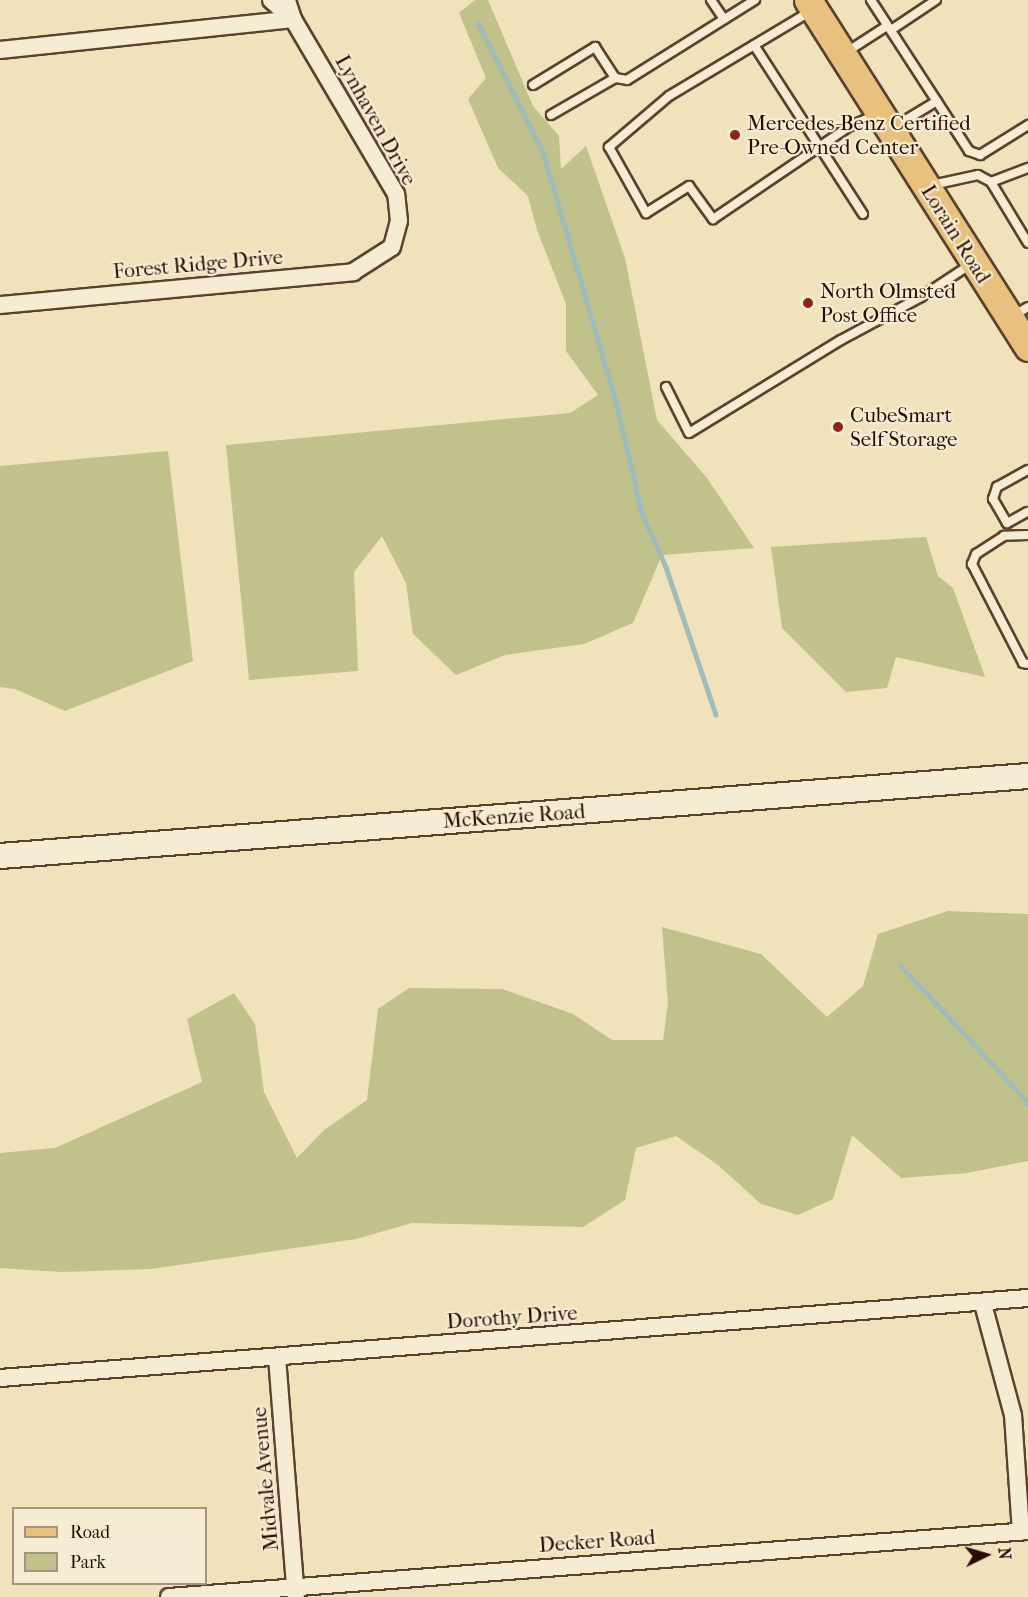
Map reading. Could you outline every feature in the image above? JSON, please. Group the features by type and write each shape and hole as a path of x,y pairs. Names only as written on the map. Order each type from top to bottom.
{"main road":[{"name":"Lorain Road","path":"811,5 974,262 1019,313 1028,347"}],"street":[{"name":"Lynhaven Drive","path":"271,0 293,20"},
{"name":"Lynhaven Drive","path":"287,0 293,20 396,194 399,221 392,247"},
{"path":"0,50 293,20"},
{"name":"Forest Ridge Drive","path":"0,305 353,272 392,247"},
{"name":"McKenzie Road","path":"0,856 1028,776"},
{"name":"Dorothy Drive","path":"0,1378 982,1304 1028,1298"},
{"path":"982,1304 1013,1415 1024,1531"},
{"name":"Midvale Avenue","path":"277,1357 296,1592"},
{"name":"Decker Road","path":"169,1597 296,1592 1024,1531"}],"lane":[{"path":"711,0 724,20"},
{"path":"871,0 969,151 980,155 1028,124"},
{"path":"843,54 936,0"},
{"path":"551,115 615,78 627,80 750,2"},
{"path":"811,5 754,45 669,96 609,147 646,213 690,186 713,219 821,149 850,126 885,121 938,101"},
{"path":"754,45 863,214"},
{"path":"533,85 595,47 615,78"},
{"path":"991,182 1028,168"},
{"path":"926,186 978,175 991,182 1028,243"},
{"path":"666,387 689,433 840,340 921,297 974,262"},
{"path":"1027,512 1007,523 993,499 997,487 1028,470"},
{"path":"1028,535 1004,536 976,554 972,564 1023,663 1028,664"}],"green space":[{"path":"475,0 488,0 533,106 559,136 561,169 586,146 625,258 657,420 707,478 754,548 662,555 633,623 584,644 505,655 456,675 413,634 406,583 382,536 354,572 358,671 249,680 226,445 570,413 598,395 566,351 566,304 537,230 528,196 498,168 468,99 486,78 459,13"},
{"path":"168,451 193,661 65,711 15,689 0,687 0,466"},
{"path":"926,537 938,576 953,588 985,677 896,657 887,688 846,692 782,628 771,547"},
{"path":"948,911 1028,914 1028,1161 967,1173 901,1178 852,1135 833,1199 798,1215 761,1204 718,1165 676,1136 636,1148 625,1200 583,1227 412,1223 356,1239 151,1269 62,1272 0,1268 0,1153 55,1148 202,1082 187,1019 234,993 255,1024 264,1092 297,1158 324,1130 367,1100 378,1009 409,988 502,989 573,1014 612,1040 663,1040 668,1003 662,927 761,954 827,1017 863,986 878,934"}],"waterway":[{"path":"478,23 543,152 615,398 642,513 666,567 716,715"},
{"path":"901,966 1028,1102"}],"place":[{"name":"Mercedes-Benz Certified Pre-Owned Center","path":"735,135"},
{"name":"North Olmsted Post Office","path":"808,303"},
{"name":"CubeSmart Self Storage","path":"838,427"}]}
